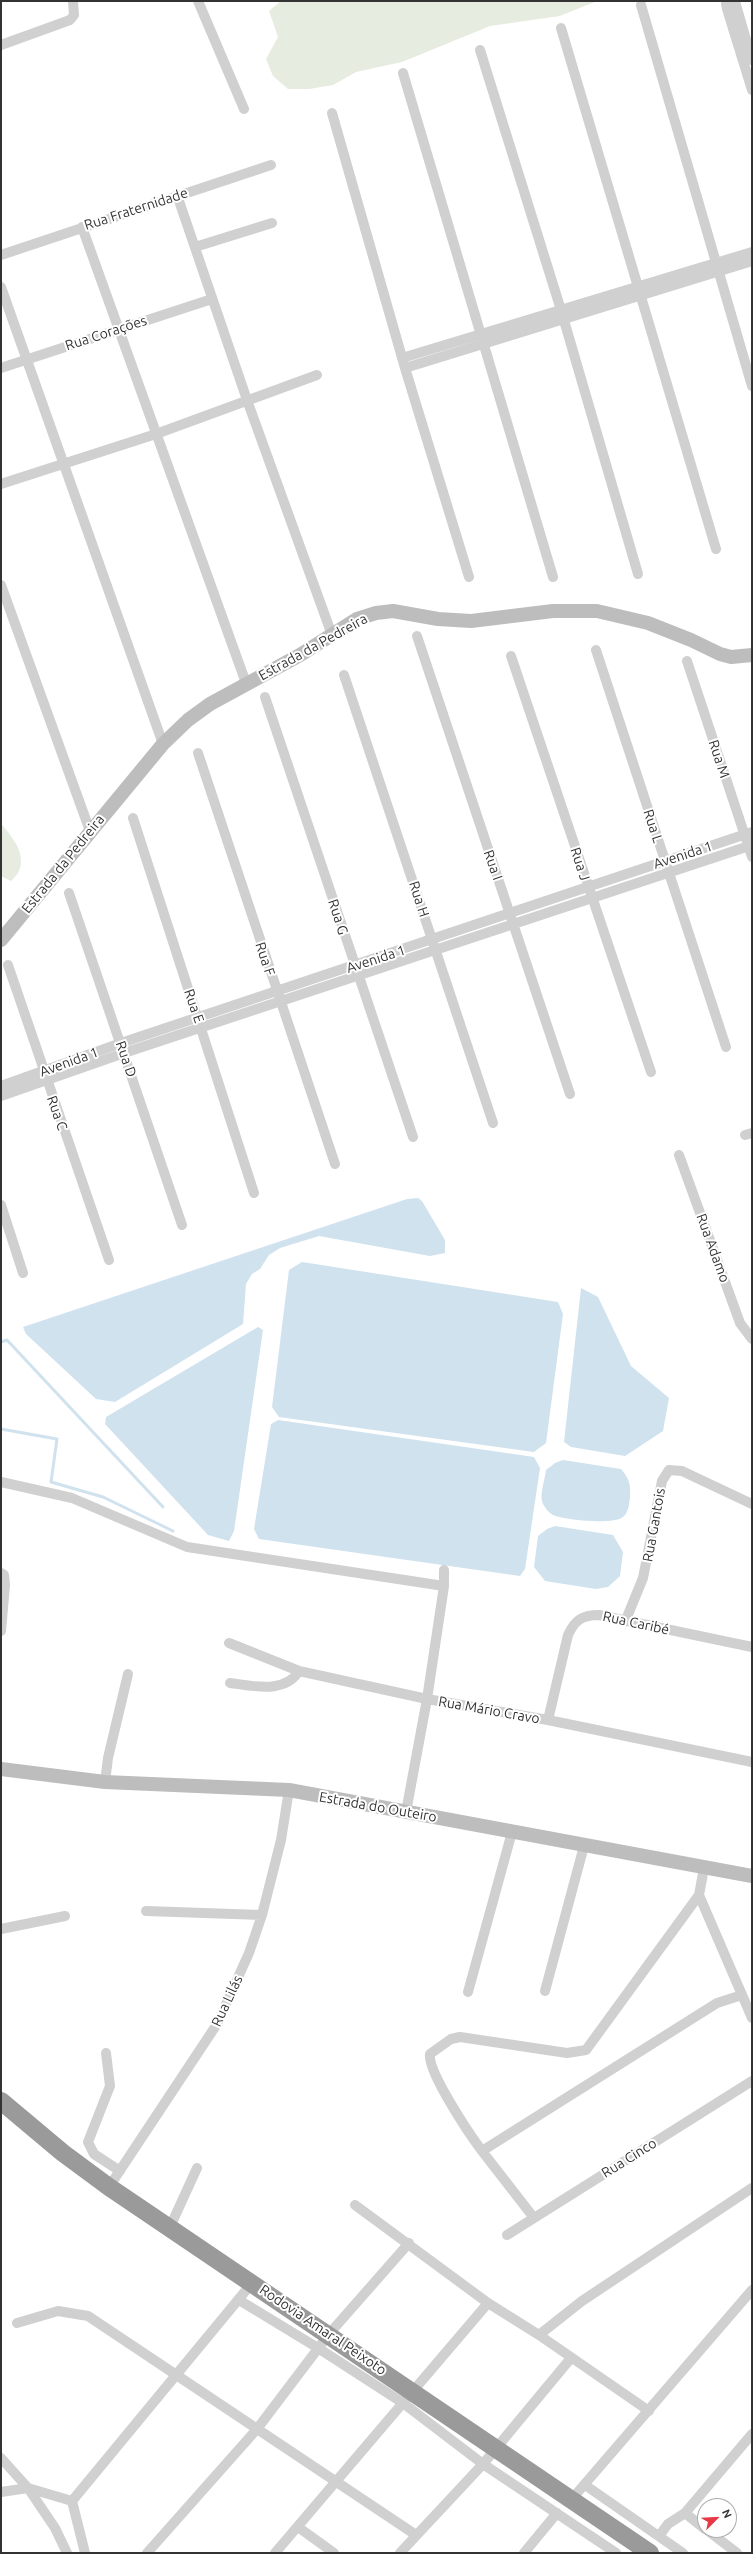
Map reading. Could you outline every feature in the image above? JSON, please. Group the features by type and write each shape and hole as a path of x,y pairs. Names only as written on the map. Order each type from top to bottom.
{"highway":[{"name":"Rodovia Amaral Peixoto","path":"1,2101 23,2121 109,2187 252,2283 323,2341 408,2397 496,2447 650,2553"}],"street":[{"path":"1,45 70,20 74,15 73,1"},
{"path":"198,1 244,109"},
{"path":"752,60 736,5 731,1 726,4 727,9 750,77 752,90"},
{"path":"641,5 716,267 752,386"},
{"path":"561,28 716,549"},
{"path":"480,50 562,315 638,574"},
{"path":"403,73 553,577"},
{"path":"332,113 403,363 469,576"},
{"name":"Rua Fraternidade","path":"1,255 177,195 271,165"},
{"path":"177,195 247,400 332,635"},
{"path":"195,247 272,223"},
{"path":"82,227 246,683"},
{"path":"403,363 716,267 752,252"},
{"path":"716,267 752,262"},
{"path":"1,287 163,744"},
{"name":"Rua Corações","path":"1,368 118,328 212,299"},
{"path":"1,484 64,462 156,434 317,375"},
{"path":"1,585 90,831"},
{"name":"Estrada da Pedreira","path":"1,940 163,744 188,720 246,683 300,655 357,619 393,611 438,619 471,620 553,611 597,611 648,623 691,640 720,654 731,657 752,655"},
{"name":"Rua I","path":"417,636 570,1094"},
{"name":"Rua L","path":"596,650 726,1047"},
{"name":"Rua J","path":"511,656 591,898 651,1072"},
{"name":"Rua M","path":"687,661 748,834 752,857"},
{"name":"Rua H","path":"344,675 493,1123"},
{"name":"Rua G","path":"265,697 354,966 414,1137"},
{"name":"Rua F","path":"198,753 278,997 335,1164"},
{"name":"Rua E","path":"133,818 254,1193"},
{"name":"Avenida 1","path":"1,1096 45,1077 197,1018 358,975 510,913 587,886 748,834"},
{"name":"Avenida 1","path":"123,1048 201,1028 354,966 514,926 591,898 670,874 750,846"},
{"name":"Rua D","path":"69,893 123,1048 182,1226"},
{"name":"Rua C","path":"8,965 45,1077 109,1260"},
{"name":"Avenida 1","path":"1,1086 45,1077"},
{"name":"Rua Adamo","path":"679,1155 740,1323 752,1339"},
{"path":"1,1205 23,1273"},
{"name":"Rua Gantois","path":"625,1622 643,1578 662,1481 669,1470 682,1471 752,1504"},
{"path":"1,1482 72,1498 187,1547 444,1586"},
{"path":"406,1812 427,1699 444,1586 444,1570"},
{"path":"1,1573 4,1575 5,1585 1,1631"},
{"name":"Rua Caribé","path":"548,1720 568,1635 574,1622 586,1615 598,1615 625,1622 752,1647"},
{"name":"Rua Mário Cravo","path":"229,1643 299,1671 427,1699 548,1720 752,1762"},
{"path":"230,1683 277,1686 292,1681 299,1671"},
{"path":"105,1782 108,1758 128,1674"},
{"name":"Estrada do Outeiro","path":"1,1769 105,1782 288,1790 752,1876"},
{"name":"Rua Lilás","path":"109,2187 217,2024 249,1953 262,1914 281,1840 288,1790"},
{"path":"468,1992 512,1832"},
{"path":"545,1991 584,1846"},
{"path":"534,2218 482,2151 436,2078 430,2064 430,2054 451,2039 460,2037 567,2053 586,2050 700,1895 704,1868"},
{"path":"700,1895 752,2018"},
{"path":"146,1911 262,1914"},
{"path":"1,1929 65,1916"},
{"path":"482,2151 717,2003 742,1994"},
{"path":"106,2053 110,2086 88,2142 94,2154 120,2171"},
{"name":"Rua Cinco","path":"507,2235 752,2081"},
{"path":"1,2111 23,2121"},
{"path":"170,2227 197,2168"},
{"path":"539,2335 582,2301 752,2188"},
{"path":"355,2205 409,2243 488,2303 539,2335 649,2411"},
{"path":"147,2553 256,2429 323,2341 409,2243"},
{"path":"72,2501 252,2283"},
{"path":"571,2500 752,2290"},
{"path":"239,2300 323,2341"},
{"path":"275,2553 335,2479 408,2397 488,2303"},
{"path":"17,2323 58,2311 88,2316 177,2373 256,2429 335,2479 416,2535"},
{"path":"400,2553 483,2464 571,2358"},
{"path":"408,2397 483,2464 616,2553"},
{"path":"659,2536 668,2524 685,2513 752,2434"},
{"path":"1,2458 28,2488 55,2528 68,2553"},
{"path":"585,2484 683,2553"},
{"path":"1,2492 28,2488 72,2501"},
{"path":"72,2501 85,2553"},
{"path":"524,2553 557,2513"},
{"path":"685,2513 697,2522"},
{"path":"298,2526 334,2553"},
{"path":"718,2538 737,2553"}],"shaded area":[{"path":"281,1 597,1 560,16 490,26 402,62 356,72 333,85 309,89 288,89 273,76 266,59 278,37 269,11"},
{"path":"1,824 12,837 20,852 20,867 17,874 11,881 1,876"}],"water":[{"path":"418,1198 422,1201 445,1240 445,1253 430,1256 319,1236 280,1248 269,1255 260,1269 252,1274 246,1284 243,1324 115,1402 96,1399 26,1334 23,1327 407,1199"},
{"path":"302,1262 558,1302 563,1314 546,1443 534,1452 279,1417 272,1407 289,1270"},
{"path":"581,1288 598,1297 631,1366 669,1398 663,1431 625,1456 571,1447 564,1442"},
{"path":"258,1327 263,1330 234,1531 229,1541 208,1535 105,1424 106,1417"},
{"path":"278,1420 534,1457 540,1468 525,1569 520,1576 259,1539 254,1529 271,1424"},
{"path":"563,1460 621,1469 628,1479 630,1489 629,1505 625,1515 610,1521 589,1521 559,1517 550,1513 542,1501 542,1490 546,1470 555,1463"},
{"path":"555,1526 613,1535 623,1552 620,1576 608,1587 596,1589 545,1581 534,1567 538,1536 547,1529"}],"waterway":[{"path":"1,1342 7,1340 163,1507"},
{"path":"1,1429 57,1439 51,1482 103,1497 173,1531"}]}
